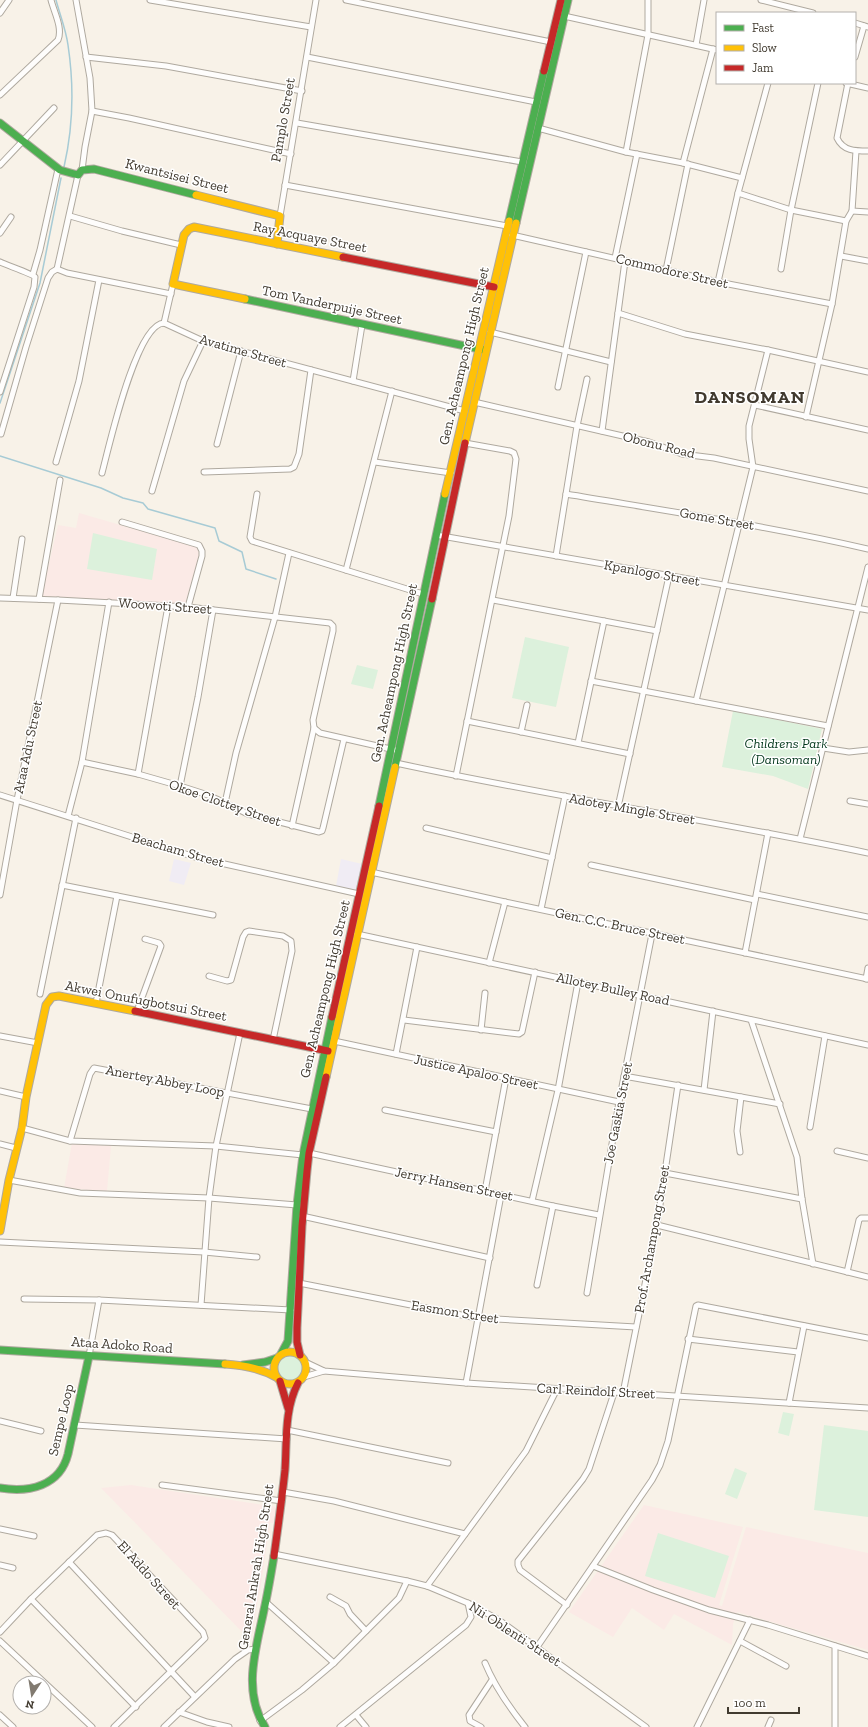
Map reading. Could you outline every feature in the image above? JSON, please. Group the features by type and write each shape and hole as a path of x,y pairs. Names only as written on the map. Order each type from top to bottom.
{"main road":[{"name":"Gen. Acheampong High Street","path":"279,1356 287,1345 291,1310 297,1205 306,1154 360,894 444,537 474,402 482,350 507,226 561,0"},
{"name":"Gen. Acheampong High Street","path":"300,1355 297,1330 302,1216 306,1154 312,1109 328,1051 334,1041 396,763 395,750 423,594 436,535 465,411 482,350 490,332 568,0"},
{"path":"0,123 59,170"},
{"name":"Kwantsisei Street","path":"59,170 69,173 94,169 280,216"},
{"name":"Pamplo Street","path":"277,244 280,216"},
{"name":"Ray Acquaye Street","path":"173,284 181,245 186,231 194,227 494,287"},
{"name":"Tom Vanderpuije Street","path":"173,284 362,326 482,350"},
{"name":"Akwei Onufugbotsui Street","path":"0,1232 3,1200 22,1128 26,1097 46,1005 52,997 59,996 137,1011 328,1051"},
{"name":"Ataa Adoko Road","path":"0,1350 241,1365 264,1370 278,1379"},
{"path":"291,1352 300,1355 307,1368 304,1377 298,1383 290,1385 278,1379 274,1367 279,1356 291,1352"},
{"name":"Sempe Loop","path":"0,1488 13,1491 32,1490 40,1487 52,1479 62,1470 75,1425 88,1356"},
{"name":"Ataa Adoko Road","path":"241,1365 279,1356"},
{"name":"General Ankrah High Street","path":"278,1379 284,1389 288,1409"},
{"name":"General Ankrah High Street","path":"262,1725 252,1697 252,1670 266,1602 282,1501 288,1409 293,1391 298,1383"}],"street":[{"path":"0,13 9,0"},
{"path":"0,95 58,40 60,33 51,0"},
{"path":"1,434 48,278 52,272 57,269 84,154 92,111 91,87 76,0"},
{"path":"150,0 311,28"},
{"name":"Pamplo Street","path":"280,216 297,123 316,0"},
{"path":"346,0 551,42"},
{"path":"626,152 648,35 648,0"},
{"path":"696,45 704,0"},
{"path":"761,0 805,12"},
{"path":"564,16 715,50 685,163 666,270"},
{"path":"856,23 866,26 856,54"},
{"path":"86,57 159,65 302,91"},
{"path":"307,57 536,102"},
{"path":"718,282 738,193 768,84"},
{"path":"781,268 791,210 818,84"},
{"path":"847,84 838,138 842,147 856,151 868,151"},
{"path":"851,84 868,88"},
{"path":"0,165 54,108"},
{"path":"92,111 136,119 291,154"},
{"path":"297,123 522,162"},
{"path":"538,128 626,152 685,163 742,178"},
{"path":"806,417 832,304 846,221 852,211 856,151"},
{"path":"614,258 637,154"},
{"path":"0,392 35,284 35,277 33,274 59,170"},
{"path":"286,185 507,226"},
{"path":"738,193 791,210 846,221"},
{"path":"852,211 868,212"},
{"path":"70,216 122,231 181,245"},
{"path":"0,233 11,217"},
{"name":"Commodore Street","path":"512,235 718,282 832,304"},
{"path":"558,388 586,252"},
{"path":"841,256 868,261"},
{"path":"602,431 625,261"},
{"path":"0,262 20,271 33,274"},
{"path":"57,269 99,280 171,294 164,323 157,324 150,332 134,364 102,473"},
{"path":"56,462 79,381 99,280"},
{"name":"Ray Acquaye Street","path":"171,294 173,284"},
{"path":"618,313 685,334 768,350 868,372"},
{"name":"Avatime Street","path":"164,323 203,341 465,411"},
{"path":"353,381 362,326"},
{"path":"490,332 611,362"},
{"path":"152,491 184,381 203,341"},
{"path":"696,701 753,467 749,439 749,426 768,350"},
{"path":"217,444 241,351"},
{"path":"204,472 290,469 294,467 299,454 311,370"},
{"path":"556,556 577,426 588,379"},
{"path":"346,570 375,462 392,391"},
{"name":"Obonu Road","path":"474,402 649,442 682,454 714,458 868,491"},
{"path":"755,405 868,430"},
{"path":"456,776 509,516 516,456 510,451 465,442"},
{"path":"375,462 451,473"},
{"path":"40,599 60,480"},
{"path":"257,494 250,540 423,594"},
{"name":"Gome Street","path":"566,494 740,522 868,549"},
{"path":"122,522 194,543 201,548 201,562 188,607"},
{"name":"Kpanlogo Street","path":"436,535 868,610"},
{"path":"13,598 22,539"},
{"path":"225,803 236,753 276,617 289,553"},
{"path":"800,839 868,567"},
{"path":"618,807 669,576"},
{"name":"Woowoti Street","path":"0,598 109,602 188,607 330,623 333,626 333,631 313,720 314,728"},
{"name":"Ataa Adu Street","path":"0,895 17,800 58,600"},
{"path":"493,600 657,631"},
{"path":"68,816 82,762 109,602"},
{"path":"138,774 168,606"},
{"path":"180,786 198,697 213,610"},
{"path":"578,743 604,621"},
{"path":"591,681 828,726"},
{"path":"521,732 527,705"},
{"path":"467,721 630,754"},
{"path":"292,826 314,728 320,733 395,750"},
{"name":"Okoe Clottey Street","path":"82,762 138,774 180,786 225,803 248,814 319,832 322,831 344,739"},
{"path":"823,748 849,752 868,750"},
{"name":"Adotey Mingle Street","path":"396,763 618,807 768,833 868,853"},
{"name":"Beacham Street","path":"0,795 198,858 360,894"},
{"path":"541,909 565,796"},
{"path":"850,801 868,804"},
{"path":"40,994 76,818"},
{"path":"426,828 552,858"},
{"path":"745,953 768,833"},
{"path":"591,865 755,900"},
{"name":"Gen. C.C. Bruce Street","path":"372,872 652,934 867,979"},
{"path":"62,885 213,916"},
{"path":"756,894 868,916"},
{"path":"96,1003 117,896"},
{"path":"489,963 505,902"},
{"path":"209,976 227,981 231,980 243,937 249,931 283,936 291,941 292,951 273,1040"},
{"name":"Allotey Bulley Road","path":"358,934 868,1045"},
{"name":"Joe Gaskia Street","path":"587,1293 619,1102 652,934"},
{"path":"137,1011 161,946 160,943 145,939"},
{"path":"396,1054 404,1020 417,947"},
{"path":"867,979 868,968"},
{"path":"404,1020 516,1034 522,1032 535,972"},
{"path":"532,1201 558,1090 578,982"},
{"path":"480,1030 485,993"},
{"path":"704,1090 713,1011"},
{"path":"751,1020 797,1157 802,1199 813,1264"},
{"path":"201,1305 209,1198 216,1146 226,1093 240,1033"},
{"path":"0,1036 38,1043"},
{"path":"810,1128 825,1036"},
{"name":"Justice Apaloo Street","path":"334,1041 619,1102"},
{"name":"Anertey Abbey Loop","path":"70,1141 90,1074 94,1068 312,1109"},
{"path":"624,1076 780,1104"},
{"path":"485,1191 506,1078"},
{"name":"Prof. Archampong Street","path":"623,1393 657,1225 678,1085"},
{"path":"0,1091 26,1097"},
{"path":"740,1152 737,1131 741,1097"},
{"path":"385,1110 496,1132"},
{"name":"Jerry Hansen Street","path":"22,1128 70,1141 216,1146 306,1154 599,1215"},
{"path":"0,1144 16,1148"},
{"path":"836,1151 868,1158"},
{"path":"665,1173 802,1199"},
{"path":"9,1180 80,1193 209,1198 297,1205"},
{"path":"466,1383 477,1318 502,1195"},
{"path":"538,1285 553,1206"},
{"path":"302,1216 490,1258"},
{"path":"847,1272 858,1220 861,1218 868,1218"},
{"path":"657,1225 868,1277"},
{"path":"0,1242 204,1252 257,1257"},
{"name":"Easmon Street","path":"299,1284 477,1318 636,1327"},
{"path":"24,1299 99,1300 291,1310"},
{"path":"88,1356 99,1300"},
{"path":"537,1647 652,1480 660,1465 668,1442 695,1308 698,1305 868,1338"},
{"path":"789,1403 804,1326"},
{"path":"688,1340 798,1352"},
{"name":"Carl Reindolf Street","path":"305,1362 324,1370 466,1383 868,1408"},
{"name":"Carl Reindolf Street","path":"304,1377 324,1370"},
{"path":"427,1586 526,1451 557,1389"},
{"path":"567,1605 520,1570 518,1561 583,1479 589,1469 614,1393"},
{"path":"0,1421 41,1431"},
{"path":"75,1425 287,1439"},
{"path":"287,1430 448,1463"},
{"path":"162,1485 282,1501"},
{"path":"283,1492 334,1501 465,1534"},
{"path":"0,1529 34,1536"},
{"name":"El Addo Street","path":"0,1632 31,1599 97,1535 106,1533 112,1534 205,1635 204,1640 171,1672"},
{"name":"Nii Oblenti Street","path":"274,1554 427,1586 468,1603 499,1620 646,1727"},
{"path":"69,1562 194,1697"},
{"path":"0,1565 13,1568"},
{"path":"593,1566 709,1610 750,1620 868,1656"},
{"path":"262,1725 334,1663 399,1598 407,1581"},
{"path":"330,1598 346,1606 350,1614 366,1631"},
{"path":"31,1599 136,1707"},
{"path":"266,1602 334,1663"},
{"path":"340,1727 356,1716 466,1625 471,1617 468,1603"},
{"path":"697,1727 750,1620"},
{"path":"0,1641 92,1727"},
{"path":"740,1641 786,1666"},
{"path":"835,1646 835,1727"},
{"path":"164,1727 241,1654 248,1650 256,1649"},
{"path":"485,1663 492,1680 525,1727"},
{"path":"114,1727 171,1672"},
{"path":"481,1727 470,1721 469,1715 492,1680"},
{"path":"179,1712 207,1722 229,1727"},
{"path":"0,1715 13,1727"},
{"path":"356,1716 366,1727"},
{"path":"768,1727 771,1720"}],"shaded area":[{"path":"79,513 200,548 200,554 185,604 41,598 58,525 76,528"},
{"path":"174,859 191,863 184,885 169,881"},
{"path":"341,859 362,864 357,891 336,886"},
{"path":"72,1143 111,1146 107,1191 64,1188"},
{"path":"131,1485 277,1507 274,1523 270,1523 262,1578 252,1633 249,1639 101,1488"},
{"path":"644,1505 743,1527 719,1605 722,1606 746,1527 868,1553 868,1650 737,1612 733,1624 732,1645 674,1614 664,1630 632,1608 613,1637 569,1612"}],"green space":[{"path":"93,533 157,549 152,580 87,569"},
{"path":"525,637 569,647 556,707 512,698"},
{"path":"357,665 378,670 373,689 351,684"},
{"name":"Childrens Park (Dansoman)","path":"733,711 822,729 808,789 773,776 722,767"},
{"path":"291,1354 301,1358 305,1368 301,1378 291,1382 281,1378 277,1368 281,1358"},
{"path":"783,1412 794,1414 789,1436 778,1433"},
{"path":"824,1425 868,1431 868,1517 814,1510"},
{"path":"735,1468 747,1473 737,1499 725,1494"},
{"path":"658,1533 729,1556 715,1598 645,1576"}],"waterway":[{"path":"56,0 67,39 72,91 71,122 64,167"},
{"path":"0,403 40,283 61,178"},
{"path":"0,456 101,488 123,498 143,503 148,509 215,528 219,541 242,552 246,569 276,579"}],"traffic: fast":[{"path":"516,223 568,0"},
{"path":"509,221 544,71"},
{"path":"0,123 60,170 78,175 82,170 94,169 196,195"},
{"path":"245,299 484,350"},
{"path":"379,806 445,494"},
{"path":"395,767 432,599"},
{"path":"281,1354 288,1341 297,1205 303,1155 332,1017"},
{"path":"0,1350 225,1364"},
{"path":"0,1488 32,1488 42,1485 58,1474 64,1465 68,1454 89,1356"},
{"path":"243,1365 265,1362 277,1358"},
{"path":"265,1727 258,1713 252,1684 255,1655 274,1556"}],"traffic: slow":[{"path":"196,195 280,216 277,244"},
{"path":"445,494 509,221"},
{"path":"465,443 516,223"},
{"path":"245,299 173,284 184,235 189,229 194,227 343,257"},
{"path":"326,1077 395,767"},
{"path":"0,1231 9,1180 22,1128 26,1097 46,1005 52,997 59,996 135,1011"},
{"path":"287,1352 293,1352 302,1356 306,1368 302,1380 293,1384 287,1384 278,1380 274,1371 274,1365 278,1356 287,1352"},
{"path":"225,1364 238,1365 264,1371 276,1377"}],"traffic: jam":[{"path":"544,71 561,0"},
{"path":"343,257 494,287"},
{"path":"432,599 465,443"},
{"path":"332,1017 379,806"},
{"path":"135,1011 328,1051"},
{"path":"300,1355 297,1342 297,1328 302,1226 307,1171 309,1153 326,1077"},
{"path":"280,1381 288,1408"},
{"path":"274,1556 285,1470 288,1415 290,1404 298,1383"}],"district":[{"name":"DANSOMAN","path":"750,397"}]}
